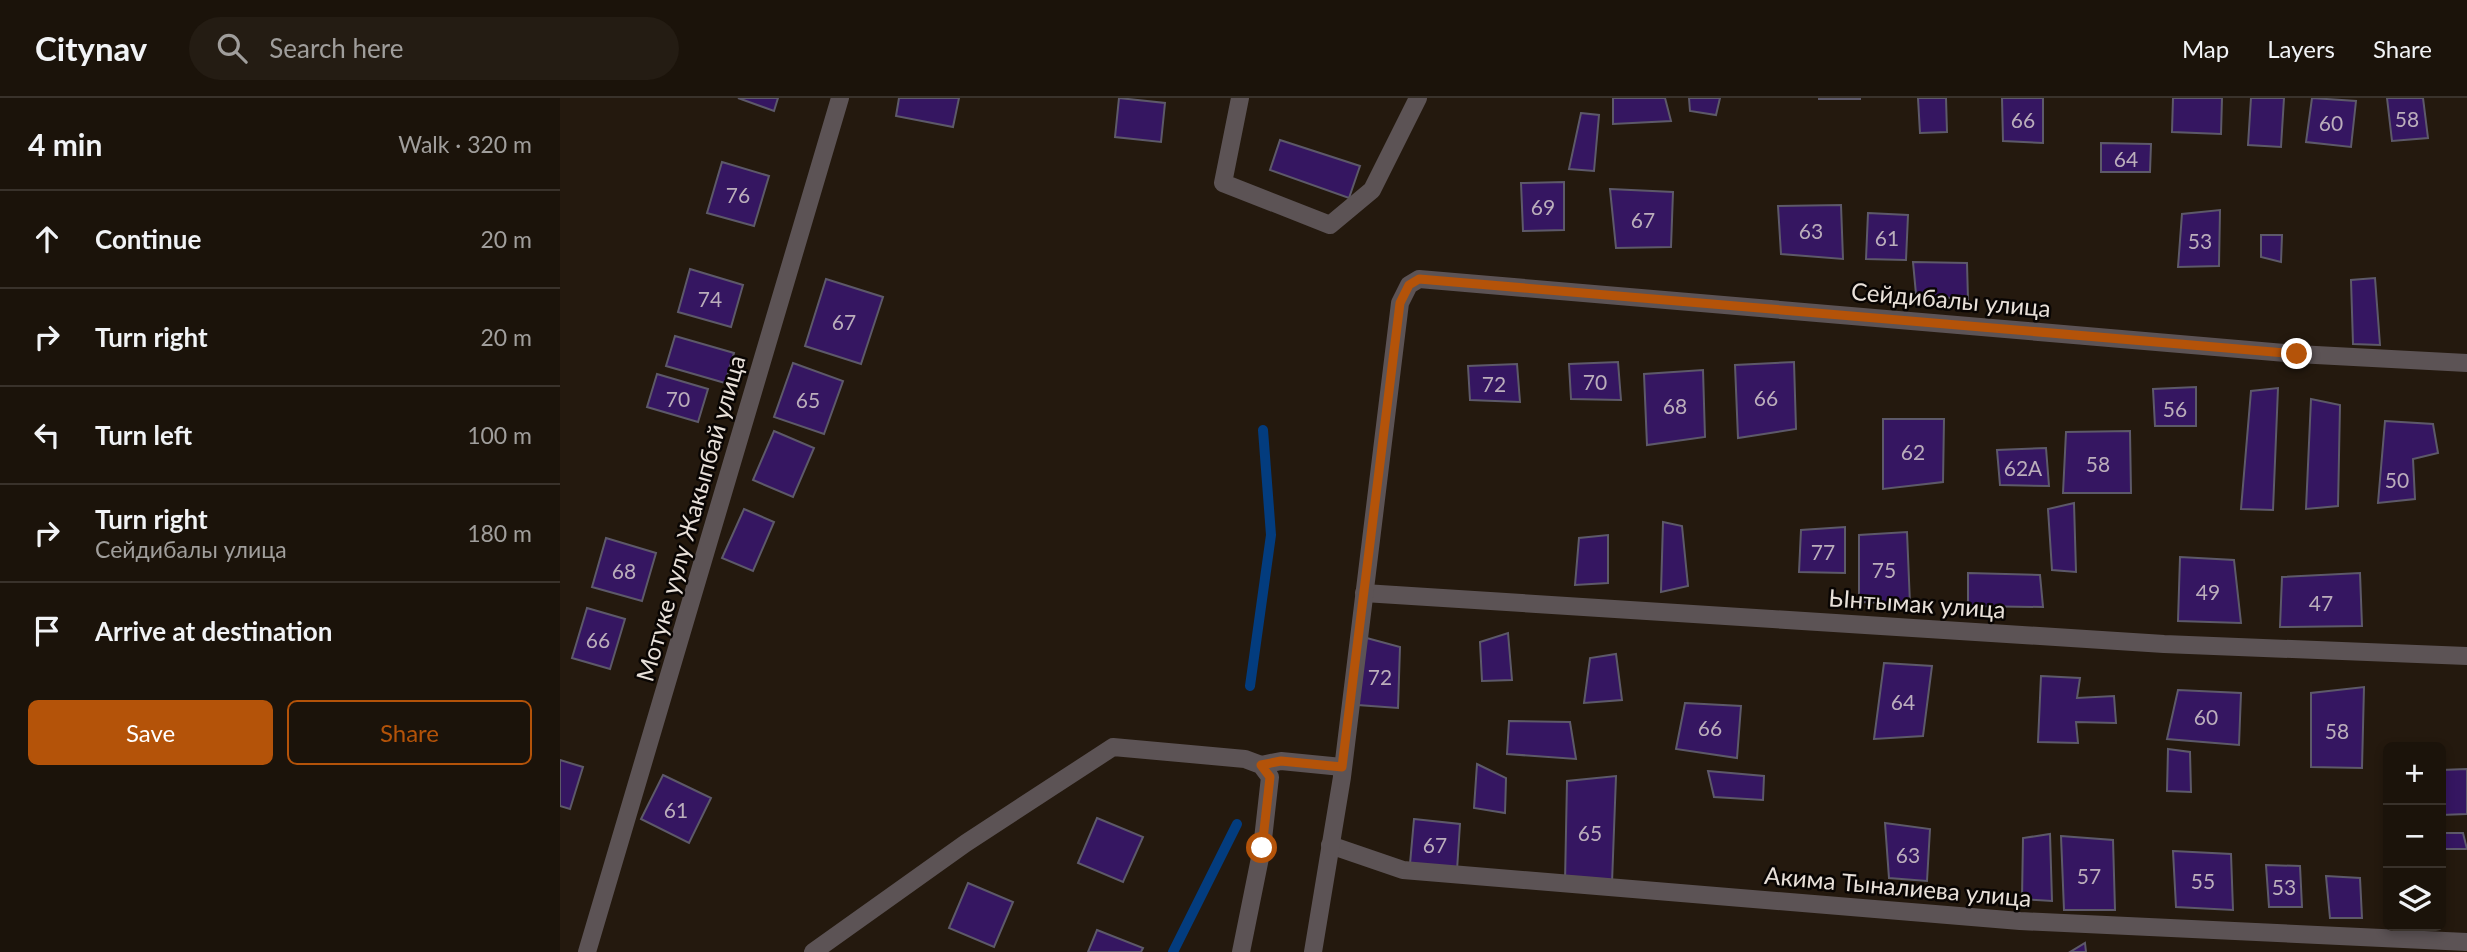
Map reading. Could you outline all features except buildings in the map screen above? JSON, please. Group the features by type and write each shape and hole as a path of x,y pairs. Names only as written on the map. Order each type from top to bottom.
{"street":[{"name":"Мотуке уулу Жакыпбай улица","path":"587,952 840,98"},
{"path":"1240,98 1223,183 1330,225 1372,190 1418,98"},
{"name":"Сейдибалы улица","path":"1364,593 1400,303 1409,285 1419,279 2297,354 2467,363"},
{"path":"1313,952 1342,767 1364,593"},
{"name":"Ынтымак улица","path":"1364,593 2164,644 2467,656"},
{"path":"813,952 966,843 1113,747 1245,759 1261,765 1281,761 1342,767"},
{"path":"1241,952 1262,848 1270,777 1261,765"},
{"name":"Акима Тыналиева улица","path":"1330,845 1403,870 2020,920 2467,942"}],"waterway":[{"path":"1250,686 1271,535 1263,430"},
{"path":"1173,952 1237,824"}],"route":[{"path":"1262,848 1270,777 1261,765 1281,761 1342,767 1400,303 1409,285 1419,279 2297,354"}]}
